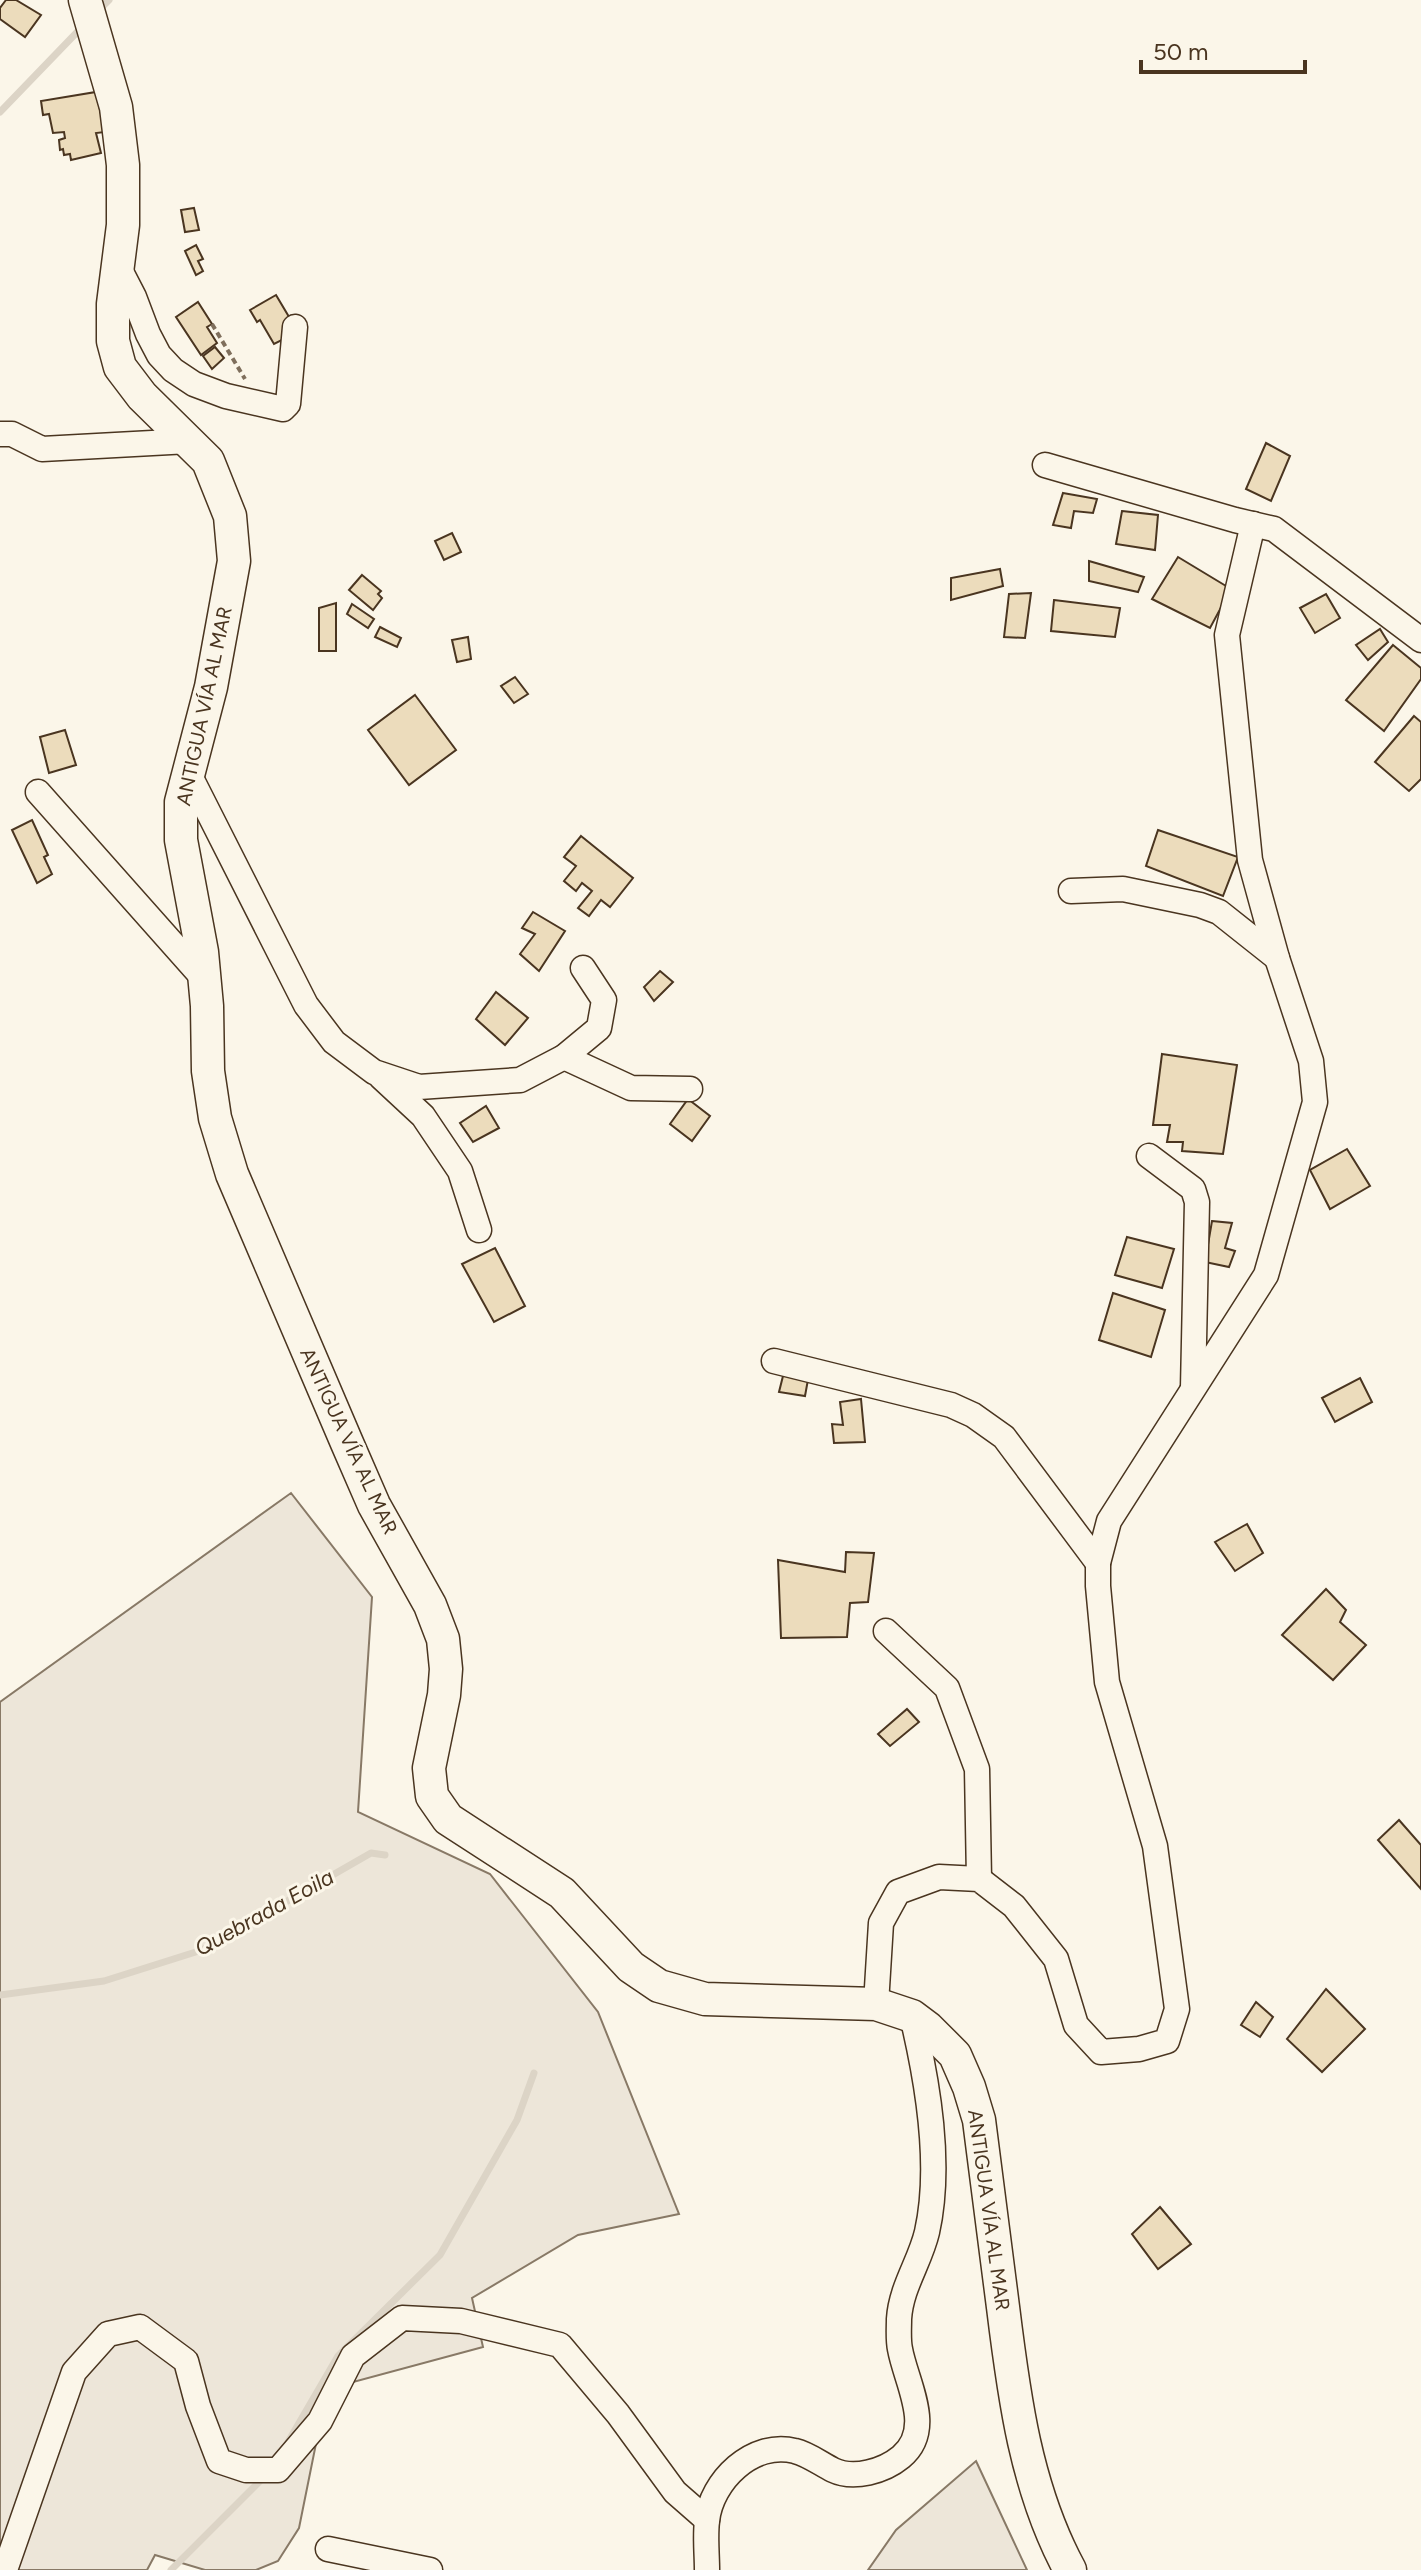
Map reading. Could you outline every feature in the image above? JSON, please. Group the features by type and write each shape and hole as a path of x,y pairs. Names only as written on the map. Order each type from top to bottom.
{"main road":[{"name":"ANTIGUA VÍA AL MAR","path":"86,1 116,107 123,165 123,225 113,304 113,341 120,367 142,396 208,461 230,516 234,561 211,687 181,802 181,840 202,952 208,1071 215,1118 232,1174 374,1505 430,1605 443,1639 446,1669 444,1695 429,1768 432,1796 448,1819 562,1893 631,1967 659,1986 705,1999 876,2004 912,2016 955,2055 979,2120 1011,2371 1022,2431 1034,2484 1049,2529 1070,2570"}],"street":[{"path":"118,266 159,355 173,370 194,384 283,409 288,404 295,327"},
{"path":"0,434 12,434 42,449 189,441"},
{"path":"1045,465 1274,529 1421,640"},
{"path":"876,2004 881,1923 898,1892 939,1877 979,1879 1014,1906 1056,1959 1076,2025 1101,2052 1139,2049 1167,2041 1177,2009 1155,1846 1107,1682 1098,1563 1109,1521 1266,1275 1315,1102 1311,1061 1277,958 1250,860 1227,635 1253,524"},
{"path":"188,772 306,1005 334,1042 374,1072 423,1116 460,1171 479,1230"},
{"path":"38,792 204,979"},
{"path":"1071,891 1123,889 1200,905 1219,912 1277,958"},
{"path":"374,1072 419,1087 520,1080 564,1057 599,1028 604,1000 583,968"},
{"path":"564,1057 631,1088 690,1089"},
{"path":"1149,1156 1193,1189 1197,1202 1193,1390"},
{"path":"774,1361 951,1405 973,1415 1004,1437 1098,1563"},
{"path":"886,1631 947,1688 977,1769 979,1879"},
{"path":"707,2570 707,2520 719,2485 747,2459 769,2449 796,2451 837,2472 875,2472 903,2456 917,2431 915,2399 899,2347 899,2315 906,2284 926,2234 933,2181 926,2074 912,2016"},
{"path":"5,2570 74,2372 108,2334 140,2327 186,2361 198,2406 219,2461 253,2470 278,2470 320,2421 353,2356 402,2318 461,2321 560,2345 618,2414 675,2492 707,2520"},
{"path":"328,2549 430,2570"}],"path":[{"path":"212,324 241,371 255,403"}],"shaded area":[{"path":"291,1493 372,1597 358,1812 490,1874 598,2012 679,2214 578,2235 472,2298 483,2347 327,2389 299,2528 278,2561 256,2570 205,2570 155,2555 147,2570 0,2570 0,1702"},
{"path":"976,2461 1027,2570 868,2570 896,2530"}],"building":[{"path":"6,0 16,0 41,15 25,37 0,19 0,8"},
{"path":"96,92 105,132 96,133 101,153 71,160 70,154 64,155 63,149 60,150 59,140 65,138 64,132 53,133 49,114 43,115 41,101"},
{"path":"194,208 199,230 185,232 181,210"},
{"path":"196,245 203,259 198,261 203,271 196,275 185,251"},
{"path":"276,295 295,327 286,338 274,344 260,320 257,322 250,310"},
{"path":"198,302 212,324 207,327 217,343 201,355 176,317"},
{"path":"215,347 224,358 212,369 203,356"},
{"path":"1266,443 1290,456 1271,501 1246,489"},
{"path":"1063,493 1097,499 1093,513 1074,511 1071,528 1053,525"},
{"path":"1122,511 1158,515 1155,550 1116,544"},
{"path":"452,533 461,552 444,560 435,541"},
{"path":"1178,557 1231,589 1210,628 1152,599"},
{"path":"1089,561 1144,577 1138,592 1089,581"},
{"path":"1000,569 1003,586 951,600 951,578"},
{"path":"362,575 381,591 378,594 382,598 373,610 349,590"},
{"path":"1031,593 1025,638 1004,637 1009,594"},
{"path":"1326,594 1340,618 1315,633 1300,608"},
{"path":"1054,600 1120,608 1115,637 1051,631"},
{"path":"336,603 336,651 319,651 319,608"},
{"path":"352,604 374,619 368,628 347,614"},
{"path":"380,627 401,638 397,647 375,637"},
{"path":"1380,629 1388,642 1368,660 1356,645"},
{"path":"468,637 471,659 457,662 452,640"},
{"path":"1393,645 1421,668 1421,679 1384,731 1346,700"},
{"path":"515,677 528,694 514,703 501,686"},
{"path":"415,695 456,750 409,785 368,730"},
{"path":"1414,716 1421,722 1421,779 1409,791 1375,762"},
{"path":"65,730 76,765 49,773 40,737"},
{"path":"32,820 48,855 44,857 52,874 37,883 12,830"},
{"path":"1158,830 1238,857 1223,896 1146,866"},
{"path":"581,836 633,878 610,907 601,900 589,916 578,908 592,891 582,883 576,891 564,881 576,866 564,857"},
{"path":"533,912 565,931 539,971 520,954 535,934 522,928"},
{"path":"660,971 673,982 654,1001 644,987"},
{"path":"496,992 528,1018 505,1045 476,1019"},
{"path":"1162,1054 1237,1065 1223,1154 1182,1151 1183,1142 1167,1142 1170,1125 1153,1125"},
{"path":"688,1099 710,1116 692,1141 670,1124"},
{"path":"486,1106 499,1128 473,1142 460,1123"},
{"path":"1347,1149 1370,1186 1330,1209 1310,1170"},
{"path":"1212,1221 1232,1223 1225,1248 1235,1251 1229,1267 1205,1262"},
{"path":"1127,1237 1174,1249 1162,1288 1115,1275"},
{"path":"495,1248 525,1306 494,1322 462,1264"},
{"path":"1113,1293 1165,1310 1151,1357 1099,1340"},
{"path":"785,1368 809,1374 805,1396 779,1392"},
{"path":"1360,1378 1372,1402 1335,1422 1322,1398"},
{"path":"861,1399 865,1442 834,1443 832,1424 843,1425 840,1402"},
{"path":"1247,1524 1263,1553 1235,1571 1215,1542"},
{"path":"846,1552 874,1553 868,1602 850,1603 847,1637 781,1638 778,1560 845,1572"},
{"path":"1326,1589 1346,1610 1340,1622 1366,1645 1333,1680 1282,1635"},
{"path":"907,1709 919,1722 890,1746 878,1734"},
{"path":"1399,1820 1421,1845 1421,1889 1378,1840"},
{"path":"1326,1989 1365,2029 1322,2072 1287,2039"},
{"path":"1256,2002 1273,2017 1260,2037 1241,2025"},
{"path":"1160,2207 1191,2244 1158,2269 1132,2234"}],"waterway":[{"path":"99,10 109,0"},
{"path":"0,112 82,27"},
{"name":"Quebrada Eoila","path":"0,1995 104,1981 202,1950 371,1853 385,1855"},
{"path":"288,2442 338,2356 440,2255 517,2120 534,2073"},
{"path":"171,2570 266,2475"}]}
